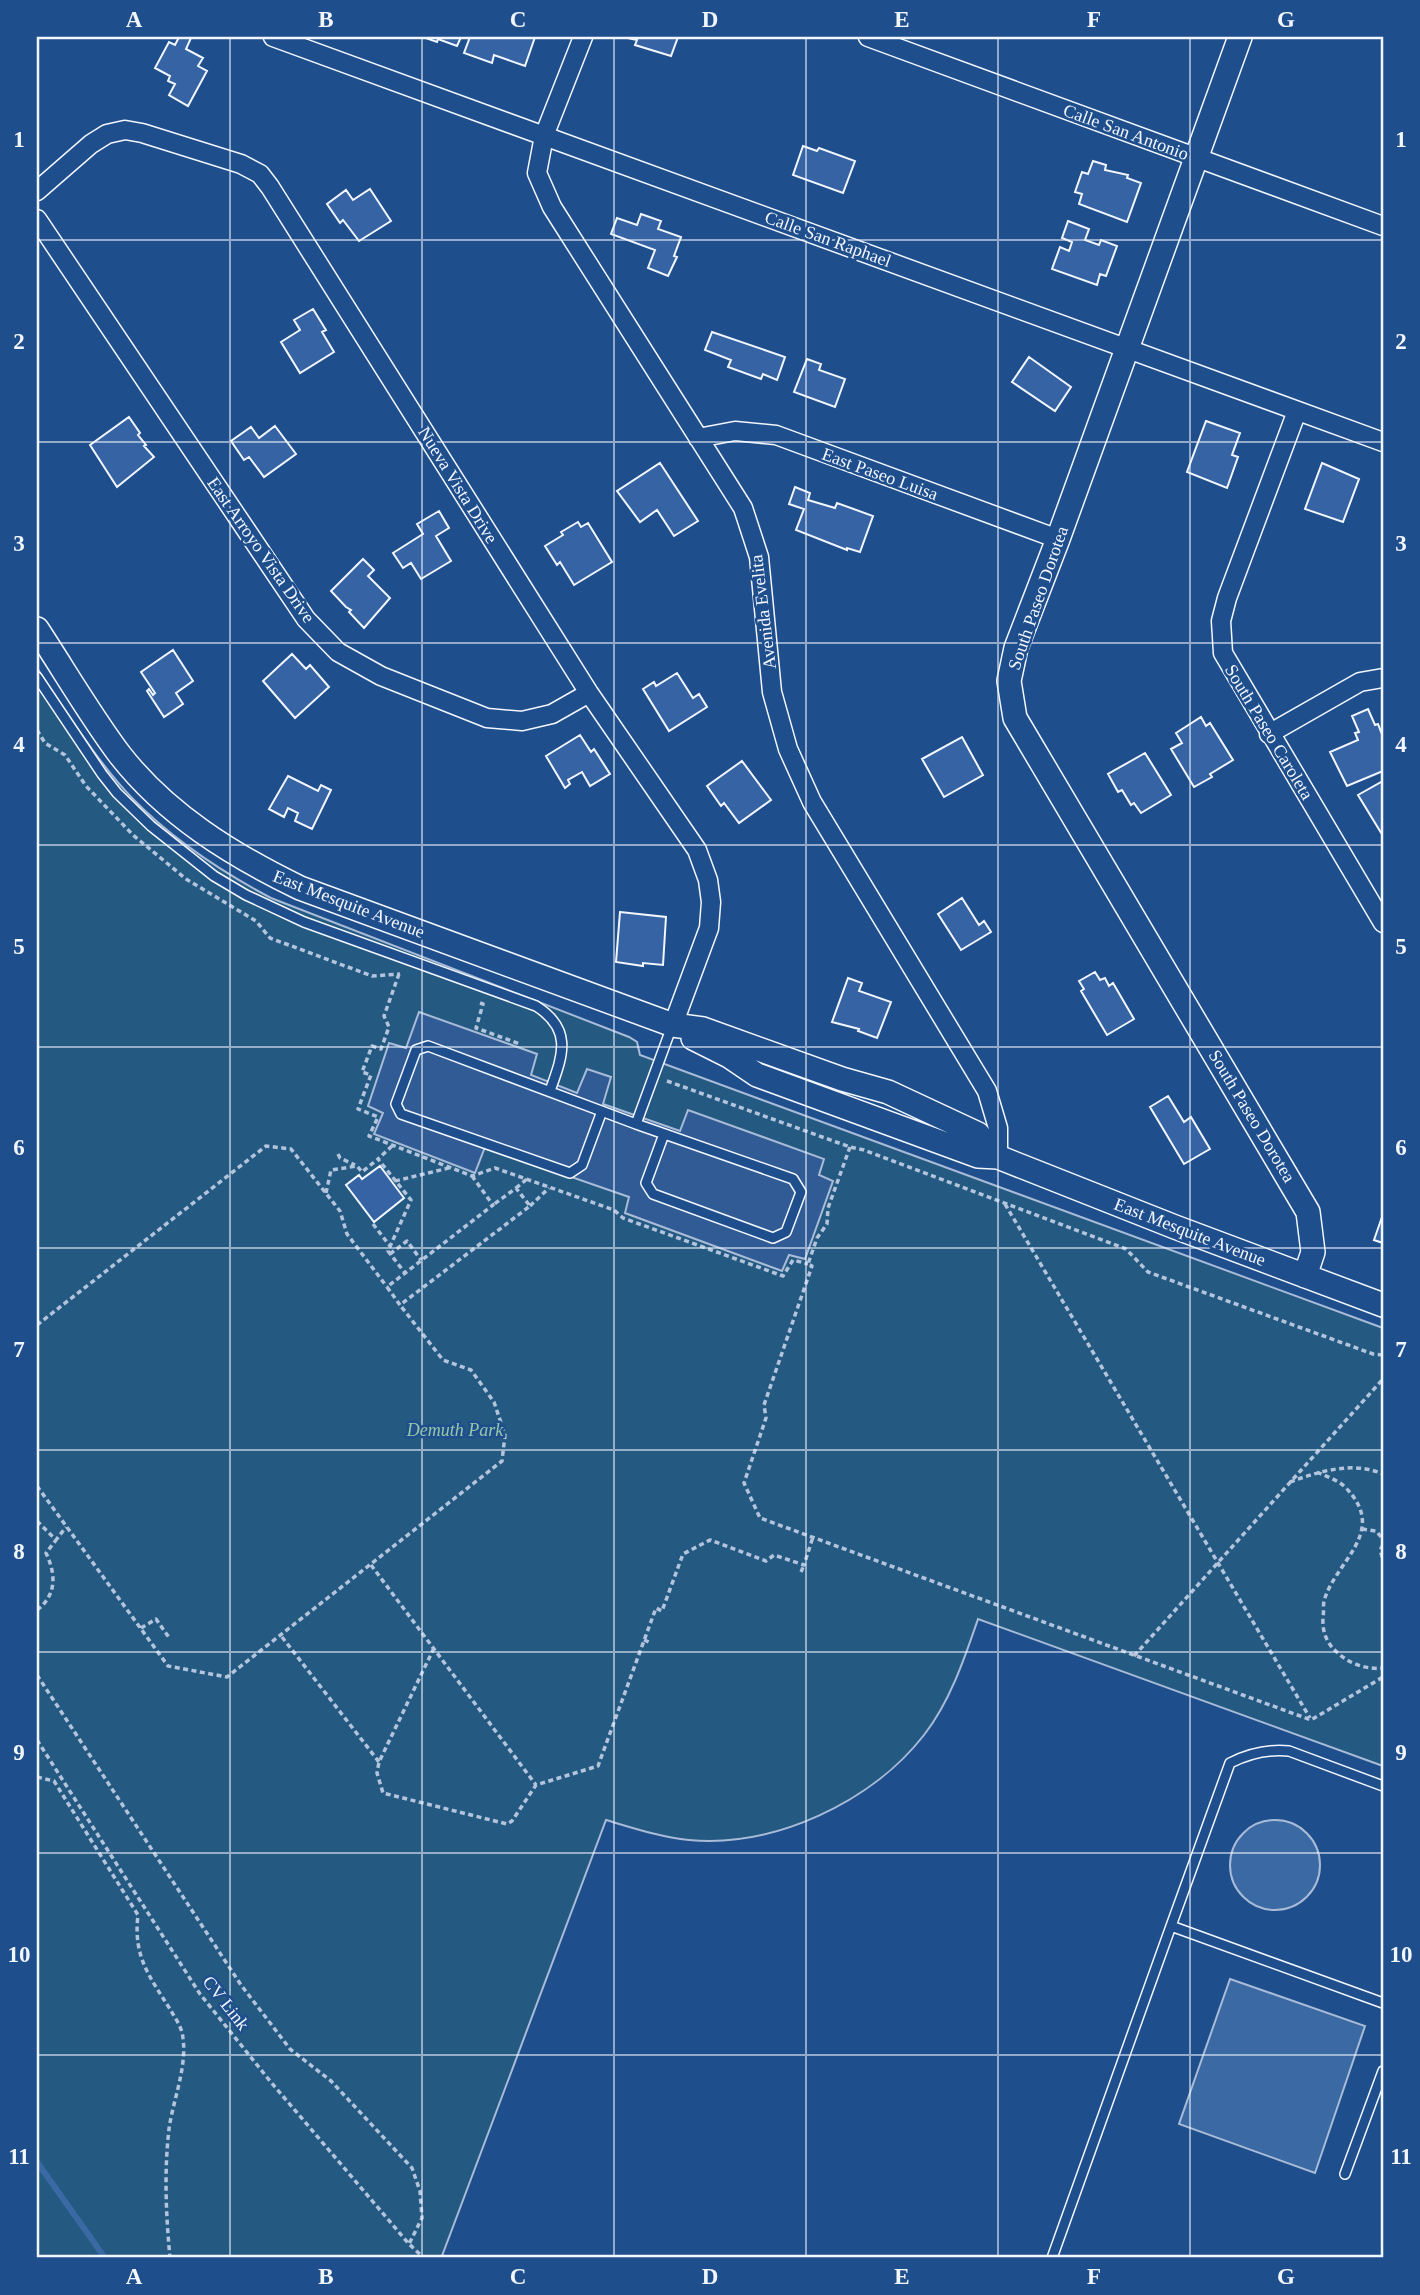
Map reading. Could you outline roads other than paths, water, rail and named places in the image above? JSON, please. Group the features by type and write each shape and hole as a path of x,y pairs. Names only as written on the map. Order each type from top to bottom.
{"street":[{"name":"Calle San Raphael","path":"273,37 1383,442"},
{"name":"Avenida Evelita","path":"583,37 544,136 537,173 552,207 743,508 759,557 772,692 788,749 812,802 987,1091 998,1128 999,1157"},
{"name":"Calle San Antonio","path":"869,37 1383,226"},
{"name":"South Paseo Dorotea","path":"1240,37 1016,648 1009,681 1015,718 1308,1212 1313,1252 1305,1276"},
{"name":"Nueva Vista Drive","path":"37,191 91,144 107,134 125,130 241,164 260,174 281,201 589,693 697,850 708,880 711,902 709,928 673,1025"},
{"name":"East Arroyo Vista Drive","path":"37,219 306,619 338,652 382,676 487,718 522,721 552,714 589,693"},
{"name":"South Paseo Caroleta","path":"1297,411 1227,598 1221,621 1223,653 1383,923"},
{"name":"East Paseo Luisa","path":"698,438 735,430 776,435 1058,539"},
{"name":"East Mesquite Avenue","path":"37,629 120,755 159,796 192,825 230,852 300,888 673,1025 703,1029 842,1079 888,1091 978,1134 999,1157"},
{"path":"1269,734 1360,682 1383,678"},
{"name":"East Mesquite Avenue","path":"673,1025 757,1075 978,1156 999,1157 1383,1305"}],"lane":[{"path":"37,677 117,793 151,826 215,876 246,895 304,922 536,1006 546,1012 559,1029 563,1050 550,1091"},
{"path":"636,1124 673,1025"},
{"path":"602,1111 582,1165 570,1173 401,1114 396,1104 416,1050 428,1046 793,1179 801,1192 786,1232 773,1238 653,1194 646,1182 664,1134"},
{"path":"1052,2258 1230,1763 1276,1750 1289,1751 1383,1786"},
{"path":"1171,1926 1383,2003"},
{"path":"1345,2174 1383,2071"}],"waterway":[{"path":"37,2162 105,2258"}],"park label":[{"name":"Demuth Park","path":"455,1430"}]}
